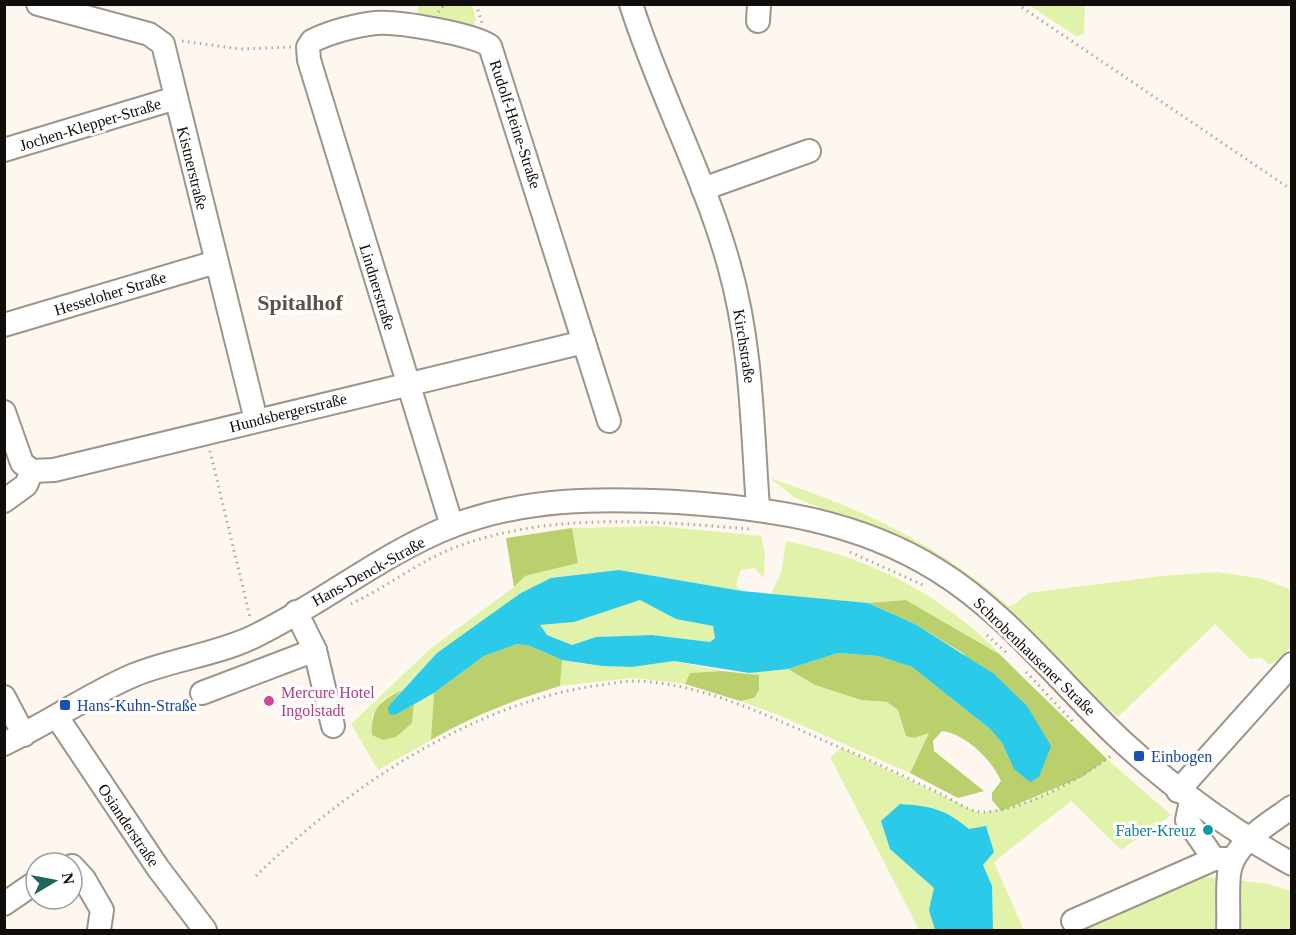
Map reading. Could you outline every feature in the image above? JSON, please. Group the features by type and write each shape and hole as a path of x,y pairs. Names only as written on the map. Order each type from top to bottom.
{"street":[{"path":"38,4 149,34 163,44"},
{"name":"Kirchstraße","path":"631,4 703,189 729,266 746,340 752,385 759,519"},
{"name":"Rudolf-Heine-Straße","path":"308,46 320,37 376,23 469,36 490,46 609,421"},
{"name":"Kistnerstraße","path":"163,44 256,420"},
{"name":"Lindnerstraße","path":"308,46 309,60 452,526"},
{"name":"Jochen-Klepper-Straße","path":"4,150 176,98"},
{"path":"703,189 809,151"},
{"name":"Hesseloher Straße","path":"4,325 216,262"},
{"name":"Hundsbergerstraße","path":"32,471 54,470 407,382 584,342"},
{"path":"4,412 22,463 32,471 26,485 4,501"},
{"name":"Hans-Denck-Straße","path":"14,740 136,674 215,652 254,636 394,553 452,526 495,513 553,501 644,500 759,519"},
{"name":"Schrobenhausener Straße","path":"759,519 830,522 885,543 936,569 990,608 1118,754 1185,796 1243,847 1292,864"},
{"path":"296,612 315,650 333,726"},
{"path":"202,693 315,650"},
{"path":"1214,859 1187,820 1185,796 1292,664"},
{"path":"4,697 14,740"},
{"name":"Osianderstraße","path":"57,717 158,868 205,930"},
{"path":"1073,921 1214,859 1223,861 1292,807"},
{"path":"1228,930 1229,871 1243,847"},
{"path":"84,879 102,910 99,930"},
{"path":"4,904 24,890"}],"path":[{"path":"1017,4 1292,190"},
{"path":"163,44 183,41 240,49 308,46"},
{"path":"206,432 254,636"},
{"path":"345,607 454,548 505,532 572,522 658,523 759,519"},
{"path":"846,551 885,566 924,586"},
{"path":"979,627 1011,658"},
{"path":"1019,665 1080,728"},
{"path":"256,876 285,847 323,817 380,777 448,736 502,709 579,688 634,681 681,686 763,714 979,813 1001,811 1028,800 1082,777 1118,754"},
{"path":"1103,749 1118,754"}],"green space":[{"path":"417,5 472,5 476,20 473,25 419,17"},
{"path":"1029,5 1085,5 1084,34 1076,36"},
{"path":"770,478 837,503 896,530 952,563 1009,606 1014,605 1028,593 1161,576 1218,572 1263,579 1291,590 1291,647 1276,662 1269,664 1261,658 1250,659 1215,624 1118,717 1054,661 871,527 795,498"},
{"path":"658,526 761,536 765,555 764,578 754,568 741,570 736,585 742,591 619,570 437,653 402,690 384,699 372,715 372,735 396,737 412,723 414,704 434,693 431,740 378,770 351,724 430,649 514,587 524,576 578,563 572,528"},
{"path":"572,528 578,563 525,576 514,587 506,538"},
{"path":"786,541 858,561 922,592 951,611 978,633 1005,659 1031,687 999,654 906,600 868,603 771,594 781,573"},
{"path":"640,600 676,619 714,626 715,637 710,642 652,635 596,637 572,645 546,635 540,625 574,622"},
{"path":"906,600 999,654 1107,759 1082,777 1001,811 992,800 992,793 1001,781 997,773 977,749 960,737 942,731 933,741 934,751 984,791 958,798 910,773 929,733 914,738 906,736 898,710 887,702 861,700 815,685 788,669 838,653 878,656 912,667 990,729 1002,743 1014,769 964,654 915,624 868,603"},
{"path":"517,644 530,646 562,660 560,686 494,709 431,740 434,693 484,656"},
{"path":"562,660 602,666 632,667 674,661 722,671 690,673 685,684 633,678 560,686"},
{"path":"788,669 815,685 861,700 887,702 898,710 914,738 929,733 910,773 776,714 740,701 754,698 759,675 749,673"},
{"path":"722,671 759,675 759,690 754,698 740,701 685,684 690,673"},
{"path":"402,690 392,702 395,715 414,704 412,723 396,737 383,740 372,735 373,718 378,707 387,698"},
{"path":"841,748 979,813 1012,806 1046,794 1078,778 1107,759 1171,815 1121,850 1071,801 994,862 1024,930 919,930 830,757"},
{"path":"1200,876 1269,884 1291,891 1291,930 1065,930"}],"water":[{"path":"619,570 742,591 868,603 915,624 994,674 1027,706 1051,746 1039,777 1030,782 1014,769 1002,743 990,729 912,667 878,656 838,653 788,669 749,673 674,661 632,667 602,666 562,660 530,646 517,644 484,656 434,693 395,715 389,714 388,707 437,653 521,593 551,578","holes":["640,600 676,619 713,626 715,638 710,642 652,635 596,637 572,645 547,635 540,625 574,622"]},
{"path":"900,804 937,810 969,829 986,826 994,852 983,865 992,886 993,930 935,930 929,910 934,888 890,849 881,821"}],"place":[{"name":"Mercure Hotel Ingolstadt","path":"269,701"},
{"name":"Hans-Kuhn-Straße","path":"65,705"},
{"name":"Einbogen","path":"1139,756"},
{"name":"Faber-Kreuz","path":"1208,830"}],"district":[{"name":"Spitalhof","path":"300,302"}]}
